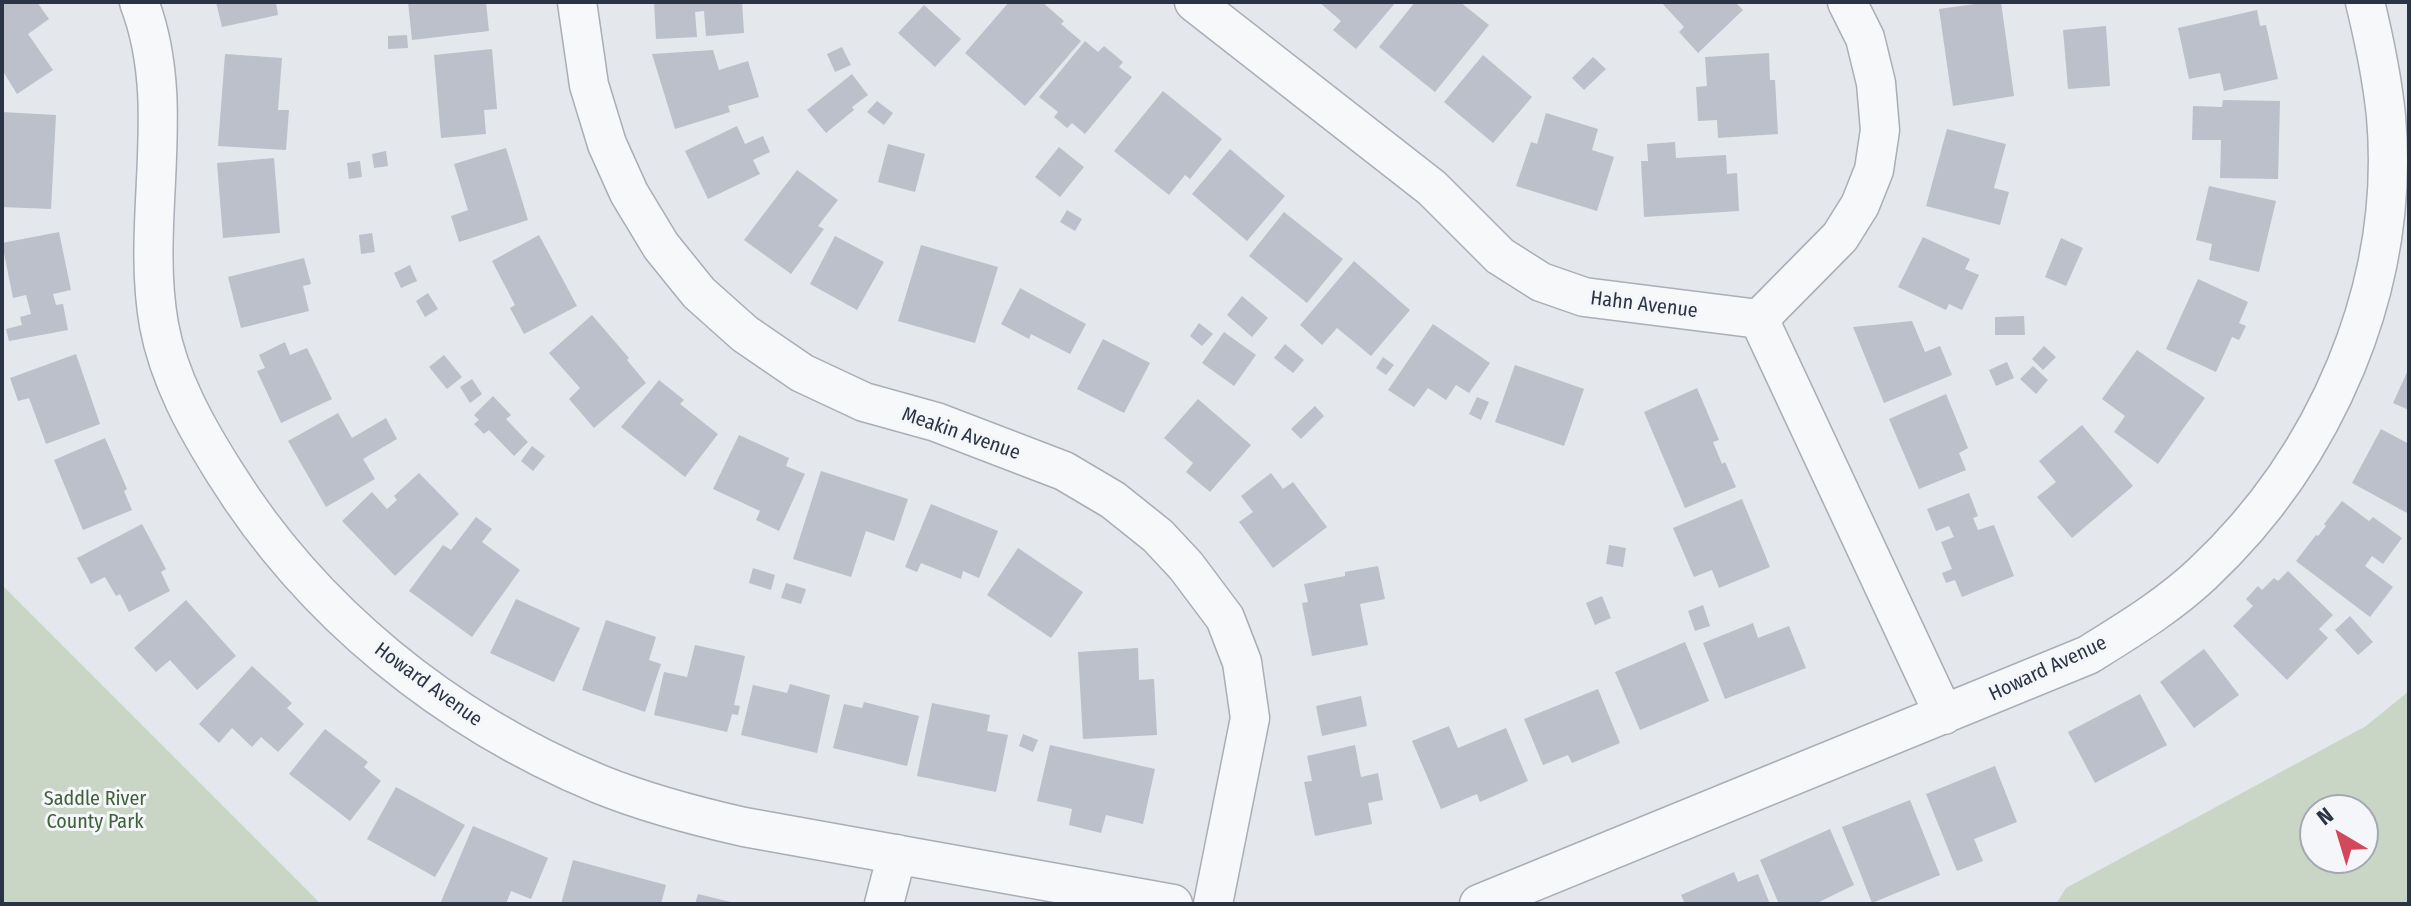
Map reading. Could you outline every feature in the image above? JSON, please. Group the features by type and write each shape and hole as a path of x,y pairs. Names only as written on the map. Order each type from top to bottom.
{"street":[{"name":"Howard Avenue","path":"139,2 155,69 157,117 152,273 159,327 175,381 201,435 245,505 306,581 365,639 442,700 513,744 588,779 693,815 1173,904"},
{"name":"Meakin Avenue","path":"577,2 589,85 607,144 629,193 661,246 699,293 745,334 802,373 864,402 936,422 1064,471 1113,500 1158,536 1186,566 1225,618 1242,662 1250,718 1213,904"},
{"name":"Hahn Avenue","path":"1194,2 1432,188 1500,256 1541,282 1584,297 1759,319"},
{"path":"1847,2 1865,38 1876,83 1880,130 1874,170 1860,205 1840,237 1759,319 1944,715"},
{"name":"Howard Avenue","path":"1479,904 2088,655 2135,626 2201,576 2249,527 2296,464 2335,395 2360,331 2398,186 2377,49 2365,2"},
{"path":"884,904 897,854"}],"green space":[{"name":"Saddle River County Park","path":"2,585 321,904 2,904"},
{"path":"2409,691 2409,904 2056,904 2066,888 2366,726"}],"building":[{"path":"2,2 37,2 49,19 28,34 53,70 17,94 2,74"},
{"path":"216,2 276,2 278,15 222,27"},
{"path":"408,2 486,2 489,31 412,40"},
{"path":"654,2 742,2 744,33 706,36 704,11 695,12 697,37 656,39"},
{"path":"1009,2 1042,2 1081,41 1025,106 965,53"},
{"path":"1319,2 1396,2 1356,49 1333,30 1341,21"},
{"path":"1415,2 1460,2 1489,25 1435,92 1379,47"},
{"path":"1661,2 1735,2 1743,10 1698,53 1679,32 1684,27"},
{"path":"2001,2 2014,96 1953,106 1939,9"},
{"path":"924,5 961,39 935,67 898,33"},
{"path":"2257,10 2260,26 2266,25 2278,79 2224,91 2220,73 2189,79 2178,28"},
{"path":"2106,26 2110,86 2068,89 2063,30"},
{"path":"407,35 408,48 388,49 388,36"},
{"path":"1085,41 1098,52 1104,46 1123,62 1119,67 1132,77 1085,134 1072,123 1067,128 1054,117 1058,112 1039,97"},
{"path":"842,47 851,65 835,72 827,54"},
{"path":"492,49 497,109 484,110 486,134 441,138 434,55"},
{"path":"713,50 719,70 748,61 759,97 728,106 730,112 675,129 652,54"},
{"path":"1769,53 1770,80 1775,80 1778,134 1718,138 1717,120 1698,121 1696,87 1707,86 1705,57"},
{"path":"225,54 282,58 278,110 289,110 286,150 218,146"},
{"path":"1483,55 1532,97 1493,143 1444,102"},
{"path":"1593,57 1606,69 1584,90 1572,78"},
{"path":"852,74 868,95 826,133 807,110"},
{"path":"1163,91 1222,139 1190,179 1185,175 1169,195 1114,151"},
{"path":"2223,100 2280,101 2278,179 2220,178 2221,140 2192,140 2193,106 2222,107"},
{"path":"877,101 893,113 884,125 867,112"},
{"path":"2,112 56,115 51,209 2,207"},
{"path":"1546,113 1598,129 1592,150 1614,157 1597,211 1516,186 1531,142 1537,144"},
{"path":"737,126 745,144 763,136 770,152 753,160 760,174 708,199 685,151"},
{"path":"1947,129 2006,144 1994,188 2009,192 2000,225 1926,206"},
{"path":"1675,142 1676,158 1726,155 1727,174 1737,173 1739,211 1644,217 1641,161 1648,161 1647,144"},
{"path":"888,144 925,154 915,192 878,182"},
{"path":"1059,147 1084,167 1060,197 1035,177"},
{"path":"506,148 528,220 459,242 451,216 468,210 454,164"},
{"path":"1230,149 1285,196 1247,241 1192,194"},
{"path":"386,151 388,166 374,168 372,154"},
{"path":"274,158 280,233 223,238 217,163"},
{"path":"360,161 362,177 349,179 347,163"},
{"path":"797,170 838,200 818,226 824,229 791,274 744,240"},
{"path":"2209,186 2276,201 2259,272 2209,260 2212,244 2196,240"},
{"path":"1067,210 1082,219 1075,231 1060,222"},
{"path":"1284,212 1343,259 1307,303 1249,256"},
{"path":"59,232 71,290 53,294 56,305 63,304 68,330 9,341 6,329 22,325 20,317 31,314 26,295 13,298 2,243"},
{"path":"372,233 375,252 361,254 359,235"},
{"path":"539,235 577,306 524,334 510,308 515,305 492,261"},
{"path":"835,236 884,262 857,310 810,284"},
{"path":"1923,237 1970,259 1965,269 1979,275 1962,310 1949,304 1946,310 1898,287"},
{"path":"2061,238 2083,248 2066,286 2045,277"},
{"path":"921,245 998,267 975,343 898,321"},
{"path":"304,258 311,284 303,286 309,311 241,328 228,277"},
{"path":"1354,261 1410,310 1371,356 1337,328 1322,345 1300,325"},
{"path":"410,265 417,281 401,288 394,273"},
{"path":"2198,279 2248,302 2239,323 2246,326 2239,340 2232,337 2216,372 2166,349"},
{"path":"1020,288 1086,324 1070,354 1031,334 1029,339 1001,324"},
{"path":"428,293 438,309 425,317 416,301"},
{"path":"1242,296 1268,318 1252,337 1227,315"},
{"path":"592,315 646,383 594,428 569,399 580,388 549,353"},
{"path":"2024,316 2025,335 1995,335 1995,317"},
{"path":"1912,321 1925,352 1940,346 1952,375 1884,403 1853,327"},
{"path":"1199,323 1213,334 1202,346 1190,336"},
{"path":"1433,324 1490,363 1469,393 1456,385 1446,400 1428,388 1414,407 1388,390"},
{"path":"1224,332 1256,355 1234,386 1202,363"},
{"path":"1103,339 1150,363 1124,413 1077,389"},
{"path":"285,342 290,355 307,348 332,399 281,423 257,371 265,368 259,355"},
{"path":"1285,344 1304,360 1293,373 1274,358"},
{"path":"2044,346 2056,357 2043,370 2032,359"},
{"path":"2137,350 2205,398 2158,464 2114,432 2125,416 2102,399"},
{"path":"76,354 100,424 46,444 29,398 18,401 10,378"},
{"path":"444,355 462,377 447,389 429,367"},
{"path":"1383,357 1394,365 1386,375 1376,368"},
{"path":"2007,362 2014,378 1996,386 1989,370"},
{"path":"1515,365 1584,389 1564,446 1495,422"},
{"path":"2033,366 2048,380 2036,394 2020,379"},
{"path":"2409,368 2409,410 2393,403"},
{"path":"472,379 482,394 470,403 460,387"},
{"path":"659,380 684,400 680,404 718,434 685,477 621,427"},
{"path":"1697,388 1719,440 1713,442 1736,487 1685,508 1644,412"},
{"path":"1946,394 1968,448 1959,453 1966,470 1919,489 1889,419"},
{"path":"493,396 511,415 506,419 528,442 514,456 489,430 484,434 474,424 479,420 474,415"},
{"path":"1477,397 1489,402 1481,420 1469,414"},
{"path":"1198,399 1251,445 1210,492 1186,472 1193,463 1164,438"},
{"path":"1315,406 1324,416 1301,439 1291,429"},
{"path":"338,413 352,438 386,418 397,439 363,459 375,479 326,507 288,441"},
{"path":"2082,425 2133,486 2072,538 2037,497 2056,482 2039,461"},
{"path":"2381,429 2409,444 2409,514 2352,483"},
{"path":"739,435 789,458 786,466 805,474 779,531 756,520 760,511 713,489"},
{"path":"105,438 127,489 124,491 132,510 83,530 54,460"},
{"path":"532,446 545,456 533,471 521,461"},
{"path":"821,471 908,499 894,541 866,531 851,577 793,559"},
{"path":"419,473 459,514 395,576 342,521 372,492 387,509 397,500 394,496"},
{"path":"1271,473 1283,489 1293,482 1327,527 1273,568 1239,522 1253,512 1241,496"},
{"path":"1969,493 1978,516 1973,518 1978,530 1994,525 2014,576 1962,597 1955,580 1946,583 1942,573 1952,569 1941,542 1954,537 1949,526 1936,531 1927,509"},
{"path":"1742,499 1770,567 1719,588 1712,570 1694,577 1673,528"},
{"path":"2342,501 2369,521 2373,517 2402,538 2383,564 2372,556 2365,566 2393,587 2370,617 2296,561 2326,526 2324,524"},
{"path":"931,504 998,531 979,578 963,571 961,579 921,563 917,572 905,567"},
{"path":"476,517 492,529 482,542 520,570 472,637 409,591 443,545 451,550"},
{"path":"142,524 166,569 161,572 170,591 129,612 120,594 116,596 105,577 91,584 77,558"},
{"path":"1609,545 1626,548 1623,567 1606,564"},
{"path":"1018,548 1083,592 1051,638 987,595"},
{"path":"1378,566 1385,599 1360,604 1368,645 1312,656 1302,603 1308,602 1304,584"},
{"path":"753,568 775,575 771,590 749,583"},
{"path":"2288,571 2333,615 2319,629 2328,638 2287,680 2233,626 2253,606 2246,599 2258,586 2262,590 2274,578 2278,581"},
{"path":"786,583 806,589 801,604 781,598"},
{"path":"1602,596 1611,618 1595,625 1586,603"},
{"path":"516,599 580,628 554,682 490,653"},
{"path":"186,600 236,656 197,690 170,660 156,672 134,648"},
{"path":"1703,605 1710,626 1695,631 1688,611"},
{"path":"2350,616 2373,642 2358,655 2335,630"},
{"path":"606,620 656,637 649,660 661,664 645,712 582,690"},
{"path":"1753,623 1758,638 1789,626 1806,668 1725,699 1703,643"},
{"path":"1685,642 1709,701 1640,730 1615,672"},
{"path":"695,645 745,656 734,705 740,706 738,715 732,714 727,732 654,715 664,672 687,677"},
{"path":"1138,648 1139,680 1154,679 1157,735 1083,739 1078,652"},
{"path":"2204,649 2239,695 2194,728 2160,682"},
{"path":"252,666 292,703 287,708 304,724 278,752 261,737 252,747 232,728 219,743 199,724"},
{"path":"790,684 830,695 817,753 741,735 753,685 787,693"},
{"path":"1598,689 1620,743 1572,763 1568,755 1543,765 1524,719"},
{"path":"2140,694 2167,745 2095,783 2068,732"},
{"path":"1361,696 1367,726 1322,736 1316,706"},
{"path":"864,702 919,716 907,766 833,748 844,704 862,708"},
{"path":"932,703 990,715 987,731 1008,735 996,792 917,776"},
{"path":"1449,726 1458,748 1506,728 1528,781 1480,802 1477,794 1441,809 1412,741"},
{"path":"325,729 368,762 364,767 381,781 350,821 289,774"},
{"path":"1023,734 1038,740 1033,752 1019,746"},
{"path":"1050,745 1155,769 1143,824 1106,815 1101,833 1069,825 1072,809 1037,801"},
{"path":"1355,745 1361,777 1378,773 1383,800 1368,803 1372,824 1315,836 1304,782 1312,781 1307,756"},
{"path":"1995,766 2017,822 1974,839 1983,861 1957,871 1926,794"},
{"path":"396,787 465,825 435,877 367,839"},
{"path":"1910,800 1940,875 1872,903 1842,827"},
{"path":"473,826 548,858 531,899 511,891 506,904 440,904"},
{"path":"1830,829 1854,885 1815,904 1779,904 1760,860"},
{"path":"573,860 666,885 661,904 561,904"},
{"path":"1734,872 1738,882 1758,874 1770,904 1685,904 1681,895"},
{"path":"698,894 735,903 695,904"}]}
